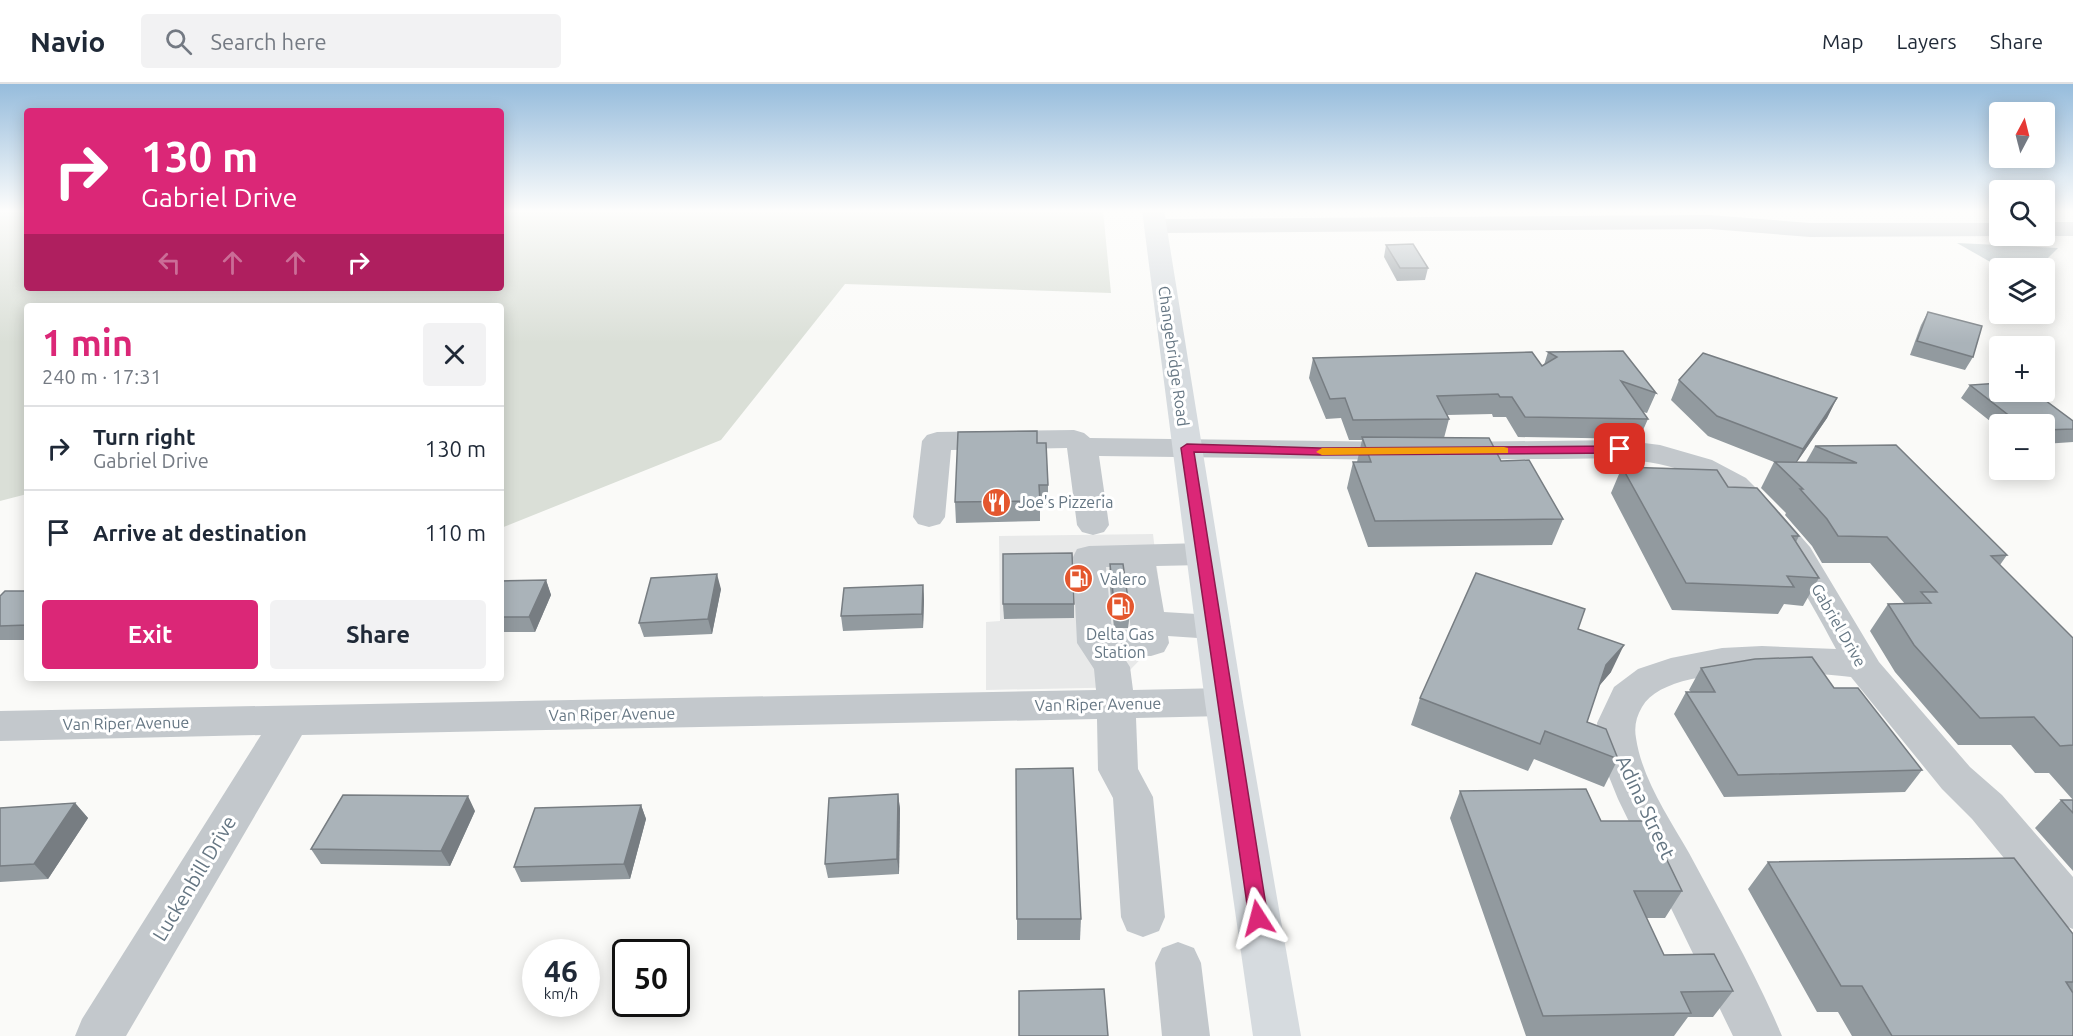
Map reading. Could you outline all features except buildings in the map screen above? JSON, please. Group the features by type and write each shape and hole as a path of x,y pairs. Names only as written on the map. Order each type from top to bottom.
{"main road":[{"name":"Changebridge Road","path":"1160,254 1224,702 1277,1036"}],"street":[{"name":"Gabriel Drive","path":"929,517 937,441 1074,439 1083,447 1320,452 1620,449 1681,459 1719,475 1735,485 1764,514 1798,555 1832,609 1862,665 1956,778 1987,807 2073,909"},
{"path":"1083,447 1093,525"},
{"path":"1143,917 1133,797 1118,770 1116,703 1112,667 1095,643 1089,557 1203,554"},
{"path":"1095,643 1150,643 1138,555"},
{"path":"1148,623 1213,627"},
{"name":"Adina Street","path":"1758,1036 1633,786 1616,741 1620,707 1635,689 1658,674 1698,665 1786,659 1862,665"},
{"name":"Van Riper Avenue","path":"0,726 1224,702"},
{"name":"Luckenbill Drive","path":"99,1036 290,721"},
{"path":"1178,963 1186,1036"}],"shaded area":[{"path":"0,254 24,254 24,291 504,291 504,254 1107,254 1111,293 845,284 721,440 504,527 504,303 24,303 24,495 0,501"},
{"path":"1977,254 2052,254 2048,258 1989,258 1989,261"},
{"name":"Valero","path":"1153,534 1165,634 1130,670 1132,687 986,690 986,622 1000,621 999,536"}],"slow traffic":[{"path":"1322,452 1504,450"}],"place":[{"name":"Joe's Pizzeria","path":"997,502"},
{"name":"Valero","path":"1079,579"},
{"name":"Delta Gas Station","path":"1120,606"}],"route":[{"path":"1258,918 1187,448 1320,452 1620,449"}]}
